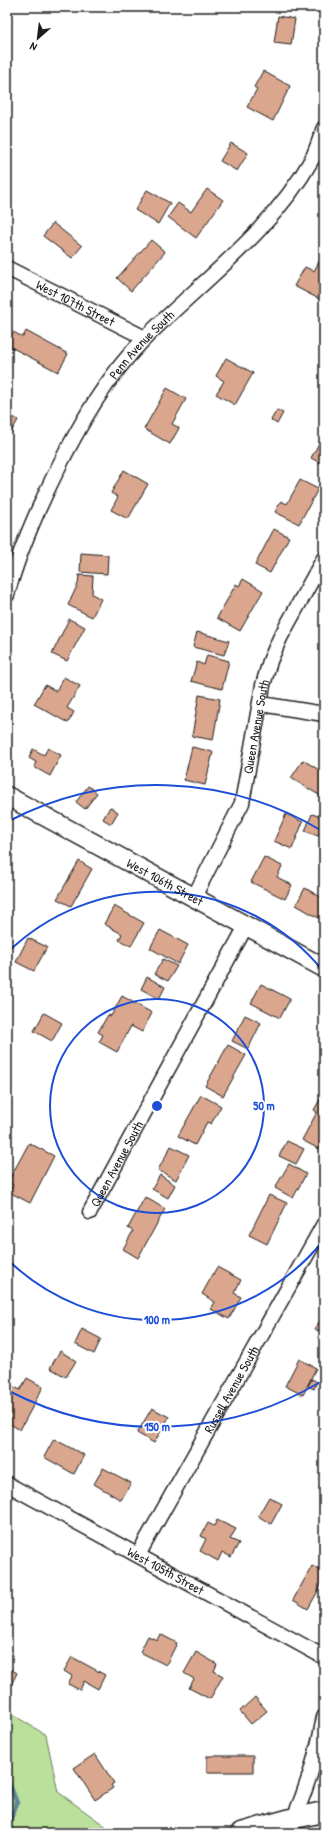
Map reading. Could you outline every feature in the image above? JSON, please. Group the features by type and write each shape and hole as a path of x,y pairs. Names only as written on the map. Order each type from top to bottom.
{"main road":[{"path":"241,1833 294,1818 324,1812"}],"street":[{"name":"Penn Avenue South","path":"7,595 28,530 82,420 102,389 145,338 266,223 292,191 309,164 324,128"},
{"name":"West 107th Street","path":"7,268 145,338"},
{"name":"Queen Avenue South","path":"194,897 242,803 261,704 263,685 280,638 324,558"},
{"path":"261,704 324,714"},
{"name":"West 106th Street","path":"7,796 324,968"},
{"name":"Queen Avenue South","path":"90,1212 246,926"},
{"name":"Russell Avenue South","path":"138,1555 324,1224"},
{"name":"West 105th Street","path":"7,1484 324,1657"},
{"path":"294,1818 309,1781 319,1763 324,1717"}],"green space":[{"path":"7,1711 46,1735 58,1792 115,1833 7,1833"}],"building":[{"path":"278,16 295,19 291,45 274,43"},
{"path":"263,71 290,86 273,121 247,107 257,89 254,87"},
{"path":"231,143 248,153 237,171 220,161"},
{"path":"207,189 223,200 196,238 168,217 178,203 191,212"},
{"path":"147,190 170,203 158,224 135,210"},
{"path":"53,223 82,246 72,258 43,236"},
{"path":"151,240 165,252 131,291 117,278"},
{"path":"322,256 324,258 324,294 321,300 294,286 305,267 314,271"},
{"path":"26,331 68,354 58,372 7,345 13,332 23,337"},
{"path":"226,358 253,373 235,405 216,394 224,381 216,376"},
{"path":"167,388 186,399 172,424 179,428 170,444 144,429"},
{"path":"277,410 283,413 277,424 271,420"},
{"path":"7,413 18,420 7,439"},
{"path":"324,434 324,465 311,458"},
{"path":"124,470 148,484 128,519 111,510 118,497 111,493"},
{"path":"300,480 318,489 299,524 275,512 281,501 287,504"},
{"path":"274,529 289,537 270,573 255,565"},
{"path":"81,553 108,555 107,574 80,572"},
{"path":"79,575 93,576 92,594 101,599 92,617 68,605 78,584"},
{"path":"243,579 263,591 240,631 217,618 236,584 239,586"},
{"path":"69,619 85,627 67,661 52,654"},
{"path":"197,632 229,641 224,655 193,647"},
{"path":"207,655 229,661 222,689 191,681 197,662 204,665"},
{"path":"64,677 80,686 67,708 74,712 68,723 34,704 45,685 56,691"},
{"path":"199,695 220,699 213,740 192,736"},
{"path":"192,747 213,752 205,785 184,780"},
{"path":"48,748 61,755 50,776 34,767 36,762 29,758 33,749 44,755"},
{"path":"303,760 324,773 324,798 291,778"},
{"path":"88,786 97,793 85,809 76,802"},
{"path":"110,807 118,812 111,824 103,819"},
{"path":"286,814 303,822 292,849 274,841"},
{"path":"312,814 324,818 318,836 305,831"},
{"path":"264,857 282,866 277,877 292,885 285,899 251,882"},
{"path":"79,861 92,869 71,906 57,899"},
{"path":"305,888 324,899 324,921 296,905"},
{"path":"114,906 144,923 131,946 119,940 122,934 104,924"},
{"path":"160,930 188,945 178,964 150,948"},
{"path":"28,938 47,947 34,971 16,962"},
{"path":"163,959 177,966 168,981 154,974"},
{"path":"147,977 165,987 159,999 141,989"},
{"path":"261,984 290,999 280,1018 251,1003"},
{"path":"122,996 152,1013 142,1032 131,1026 117,1052 99,1042 103,1035 98,1032 108,1015 111,1016"},
{"path":"44,1013 62,1023 52,1041 34,1031"},
{"path":"245,1015 261,1023 248,1049 232,1041"},
{"path":"228,1045 246,1055 223,1096 205,1086"},
{"path":"323,1094 324,1140 319,1149 302,1140 317,1112 314,1110"},
{"path":"201,1095 221,1106 211,1124 207,1122 195,1145 178,1136"},
{"path":"287,1141 304,1149 296,1164 279,1156"},
{"path":"29,1143 54,1156 30,1203 9,1192 13,1185 8,1182"},
{"path":"171,1146 189,1155 176,1180 158,1170"},
{"path":"289,1164 306,1174 293,1198 275,1188"},
{"path":"160,1175 175,1185 168,1198 152,1189"},
{"path":"269,1195 287,1203 267,1244 249,1235"},
{"path":"145,1197 165,1209 138,1258 123,1249 133,1231 128,1228"},
{"path":"217,1267 241,1280 234,1293 241,1297 229,1319 211,1309 215,1302 202,1294"},
{"path":"324,1313 324,1334 315,1329"},
{"path":"82,1329 101,1339 94,1354 75,1344"},
{"path":"60,1351 76,1361 66,1377 50,1368"},
{"path":"299,1359 316,1368 303,1395 285,1386"},
{"path":"27,1378 43,1387 20,1430 7,1422 7,1383 20,1390"},
{"path":"312,1379 317,1382 314,1389 308,1386"},
{"path":"152,1408 169,1417 154,1443 137,1433"},
{"path":"54,1439 84,1455 74,1474 44,1457"},
{"path":"103,1468 131,1483 121,1500 94,1484"},
{"path":"269,1497 282,1504 271,1524 258,1516"},
{"path":"217,1520 236,1529 230,1539 239,1543 231,1557 222,1552 218,1561 200,1551 206,1539 201,1536 208,1523 214,1526"},
{"path":"312,1566 324,1572 324,1580 308,1609 293,1600"},
{"path":"160,1634 177,1643 166,1665 140,1652 148,1636 157,1640"},
{"path":"196,1652 217,1664 214,1671 223,1676 210,1699 189,1688 194,1679 184,1673"},
{"path":"72,1657 105,1675 98,1689 84,1681 80,1690 68,1684 72,1676 64,1671"},
{"path":"7,1667 17,1673 9,1689 7,1688"},
{"path":"255,1697 267,1711 251,1724 240,1711"},
{"path":"95,1754 114,1783 111,1785 113,1788 95,1800 74,1768"},
{"path":"207,1756 253,1756 253,1772 207,1772"}],"waterway":[{"path":"7,1783 10,1785 17,1803 9,1823 12,1833"}]}
